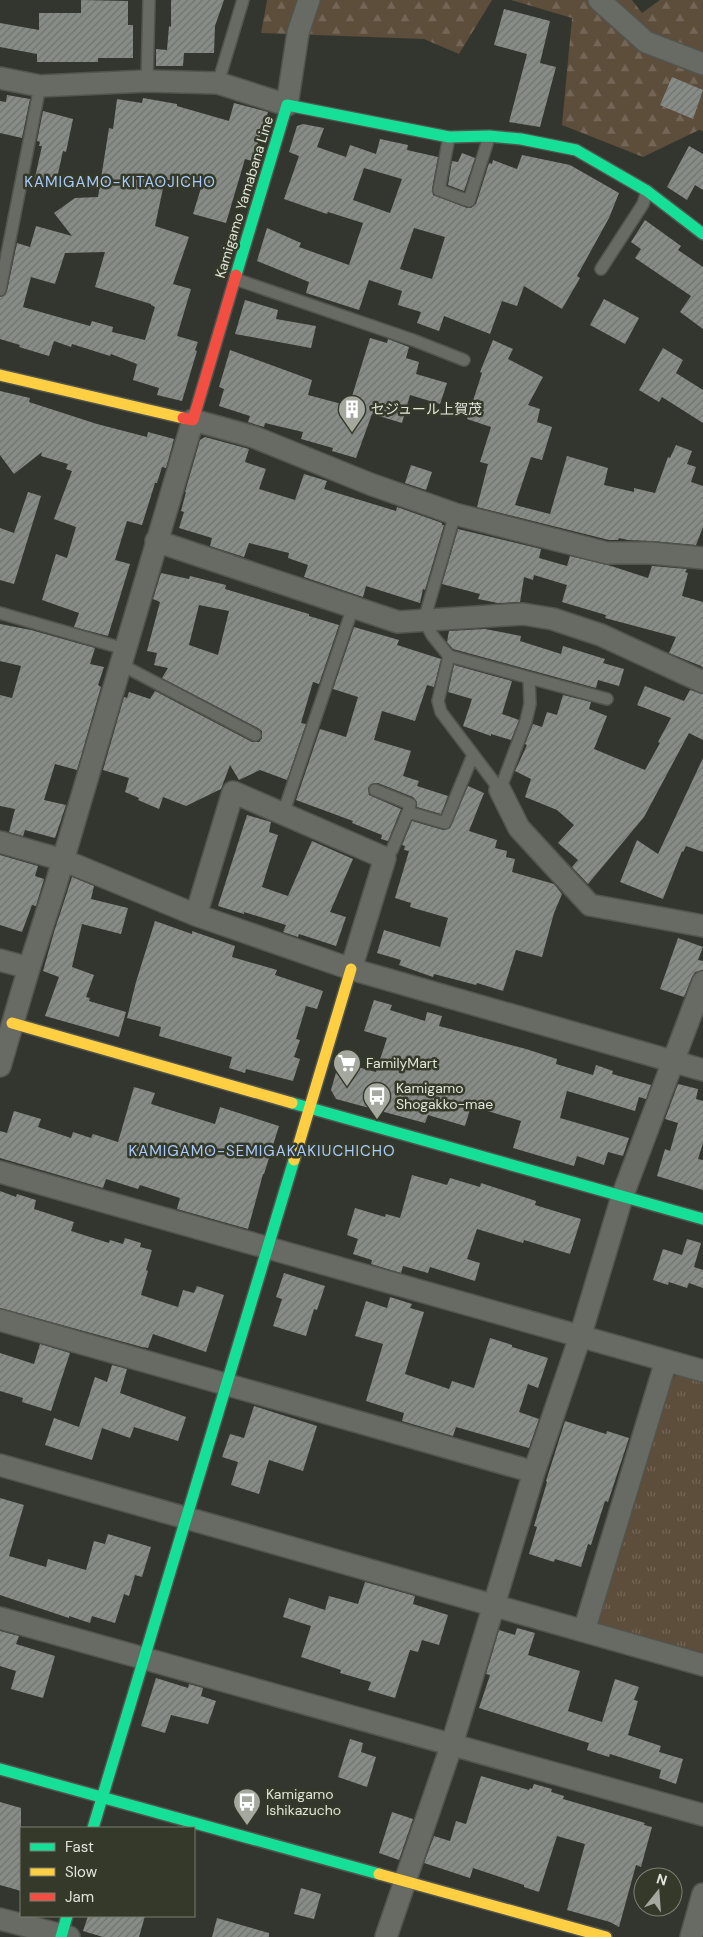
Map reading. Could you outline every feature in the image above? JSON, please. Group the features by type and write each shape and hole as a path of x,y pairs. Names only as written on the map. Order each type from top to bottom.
{"street":[{"path":"0,78 40,86 148,81 218,82 287,104 298,33 309,0"},
{"path":"599,0 646,42 703,64"},
{"name":"Kamigamo Yamabana Line","path":"193,420 287,104 449,137 489,136 521,139 576,150 647,191 703,234"},
{"path":"0,375 193,420 254,437 370,484 455,514 607,553 703,558"},
{"path":"0,1066 193,420"},
{"path":"156,541 398,622 523,614 552,619 601,635 703,682"},
{"path":"500,790 519,828 590,905 703,926"},
{"path":"94,1827 385,858 233,792 196,916"},
{"path":"0,842 63,860 196,916 352,968 703,1070"},
{"path":"0,960 28,968"},
{"path":"386,1937 452,1744 534,1472 580,1336 622,1196 703,982"},
{"path":"12,1024 703,1219"},
{"path":"0,1172 703,1371"},
{"path":"0,1320 534,1472"},
{"path":"584,1632 666,1361"},
{"path":"0,1465 703,1665"},
{"path":"0,1618 703,1815"},
{"path":"0,1769 606,1937"},
{"path":"691,1937 703,1894"},
{"path":"0,1919 65,1931"}],"lane":[{"path":"148,81 149,0"},
{"path":"218,82 243,0"},
{"path":"0,290 40,86"},
{"path":"449,137 439,190 469,201 489,136"},
{"path":"601,269 643,204 647,191"},
{"path":"235,279 413,340 464,360"},
{"path":"455,514 424,620 432,635 449,656 606,700"},
{"path":"283,814 353,607"},
{"path":"0,612 123,656 255,735"},
{"path":"449,656 438,701 441,712 500,790"},
{"path":"500,790 526,721 530,704 530,678"},
{"path":"408,812 445,823 474,755"},
{"path":"374,790 410,804 392,850 385,858"}],"green space":[{"path":"267,0 492,0 459,54 424,39 261,33"},
{"path":"511,0 632,0 642,13 660,0 703,0 703,131 699,130 643,157 562,125 572,18"},
{"path":"684,1372 703,1378 703,1656 600,1627 596,1618 671,1378"}],"building":[{"path":"81,0 128,1 128,25 133,25 133,58 98,58 98,62 37,62 37,54 0,47 0,23 39,30 39,13 81,13"},
{"path":"171,0 224,0 215,26 214,53 184,53 183,66 156,66 156,49 167,50 169,26 171,27"},
{"path":"504,9 550,21 540,63 556,67 540,127 509,122 527,54 494,45"},
{"path":"672,77 703,90 693,119 660,105"},
{"path":"7,95 30,99 22,138 0,133 0,101 6,102"},
{"path":"143,98 177,104 177,106 229,121 234,103 268,112 252,161 245,159 226,223 193,214 201,188 165,179 155,226 189,237 173,284 191,289 177,336 198,342 182,401 157,395 159,388 133,380 137,364 111,354 110,356 72,344 71,347 54,341 49,356 0,339 0,297 5,295 7,291 17,243 30,247 36,226 72,236 54,213 75,198 98,197 109,128 113,129 117,99 142,103","holes":["105,252 95,287 151,304 155,307 145,340 112,332 113,327 92,321 90,326 23,307 31,277 55,284 65,253"]},
{"path":"43,111 73,119 66,152 63,151 55,187 34,182 42,146 39,146 40,142 37,141"},
{"path":"303,124 324,128 317,147 346,157 350,145 376,154 380,139 408,145 407,150 438,157 432,189 433,195 467,208 471,208 476,204 489,163 492,164 493,160 517,169 522,155 570,165 619,193 609,218 577,276 580,278 562,309 524,286 517,306 502,301 490,334 444,316 439,331 417,323 421,312 398,305 402,291 369,280 359,310 306,293 309,282 257,261 267,228 301,243 299,247 349,265 363,223 328,212 327,214 284,199 299,156 289,152 297,126","holes":["364,168 402,179 390,213 353,200","414,228 445,237 432,279 400,269"]},
{"path":"689,146 703,154 703,190 695,185 687,200 667,187"},
{"path":"462,153 475,158 464,191 448,185 452,161 458,162"},
{"path":"645,220 681,246 678,250 703,267 703,329 680,312 691,296 635,258 641,249 631,242"},
{"path":"604,299 639,318 625,344 590,325"},
{"path":"245,300 278,310 276,319 316,326 311,348 235,334"},
{"path":"370,338 387,343 388,339 409,347 406,358 419,362 416,374 447,383 440,404 410,395 402,423 372,414 356,458 332,451 333,448 301,439 303,432 265,423 264,427 248,422 250,416 219,406 224,389 219,387 230,350 312,380 308,395 349,406"},
{"path":"493,340 513,349 508,359 543,377 528,405 540,409 537,422 552,427 542,460 531,457 515,505 550,514 567,456 608,468 604,485 634,492 634,488 655,493 668,457 670,458 676,445 692,451 687,464 696,467 691,482 703,486 703,527 696,545 619,538 618,540 609,540 477,507 488,464 480,462 491,427 467,419 482,373 480,372"},
{"path":"663,348 683,360 676,373 703,390 703,423 662,397 659,402 639,390"},
{"path":"0,391 30,398 29,402 97,424 147,437 148,432 174,439 166,468 162,467 157,483 155,483 142,525 127,521 115,560 130,564 108,636 74,627 79,613 42,600 56,554 67,558 76,527 54,519 72,471 66,469 68,464 41,456 42,452 14,474 0,455"},
{"path":"205,437 249,449 245,462 266,469 259,489 295,500 304,474 327,481 324,489 396,511 397,507 442,523 444,525 420,603 366,586 363,597 304,577 308,565 288,558 289,553 249,543 244,557 210,546 212,538 179,528 184,512 181,511 185,492 200,440"},
{"path":"411,465 432,472 426,490 405,483"},
{"path":"28,492 41,496 14,584 0,580 0,528 14,533"},
{"path":"458,529 541,549 539,558 567,566 570,556 611,566 648,578 652,566 687,569 685,572 688,573 682,596 703,602 703,668 669,653 676,637 605,618 606,615 562,602 567,585 534,575 533,580 524,577 520,602 498,603 478,599 480,594 442,584"},
{"path":"161,573 189,579 190,576 226,585 225,589 339,625 319,684 313,682 301,723 306,724 287,780 260,770 239,780 230,765 221,789 186,806 163,797 159,809 125,792 129,778 103,770 124,697 127,698 129,692 150,699 155,691 252,742 259,742 262,738 262,731 258,728 162,678 168,668 154,665 157,653 147,651 160,602 153,599","holes":["199,605 229,611 218,655 189,645"]},
{"path":"0,624 31,630 95,648 90,664 104,667 98,685 101,687 77,770 55,764 44,800 66,805 55,838 25,830 23,836 9,832 15,809 0,806 0,695 12,698 21,666 0,661"},
{"path":"354,627 399,640 397,645 441,659 434,687 427,685 415,721 382,711 374,740 411,751 403,776 419,781 417,786 448,796 441,814 417,807 417,802 413,797 378,783 371,784 368,788 369,795 401,809 388,841 381,839 382,835 352,823 353,821 296,800 320,729 346,737 358,697 333,689"},
{"path":"485,629 521,636 520,641 561,654 563,646 605,659 603,663 624,669 619,686 598,680 596,688 453,649 447,642 449,631"},
{"path":"454,665 512,681 502,714 519,720 511,740 491,734 491,736 463,726 472,699 448,692"},
{"path":"645,686 684,701 690,690 703,694 703,740 689,733 644,817 588,884 572,867 578,860 558,843 574,825 557,810 525,797 531,779 515,771 527,745 525,744 533,724 542,727 547,712 557,715 563,695 591,702 589,709 607,716 594,749 645,770 671,718 637,705"},
{"path":"703,758 703,852 686,846 682,851 663,899 620,882 637,840 658,854"},
{"path":"468,786 484,793 469,831 497,840 495,848 507,851 506,857 515,859 512,872 554,884 562,894 554,913 542,957 516,950 503,991 477,983 476,985 434,974 433,977 399,965 401,960 377,953 384,930 440,947 448,918 410,907 411,903 395,898 409,851 404,850 405,846 402,845 412,821 443,830 450,828"},
{"path":"247,815 271,822 269,832 278,835 262,887 288,896 312,841 353,859 330,912 346,917 336,946 299,934 298,937 283,932 286,925 218,906"},
{"path":"0,855 38,866 35,876 44,879 36,906 32,905 22,932 0,925"},
{"path":"72,877 94,886 91,899 128,908 121,934 82,924 72,967 94,975 86,997 90,998 89,1001 126,1012 119,1037 45,1016 59,977 43,971"},
{"path":"155,921 235,946 232,957 277,970 275,975 323,991 317,1009 306,1006 296,1039 300,1040 294,1057 300,1059 293,1081 246,1069 245,1073 229,1068 232,1057 159,1036 161,1027 127,1018"},
{"path":"678,938 703,947 698,960 703,961 703,970 695,972 684,997 660,989"},
{"path":"374,1000 392,1005 390,1010 425,1021 427,1012 442,1016 439,1026 557,1059 556,1064 593,1075 596,1065 613,1071 612,1074 651,1085 646,1099 639,1097 635,1111 567,1091 560,1118 629,1138 623,1156 608,1152 604,1165 577,1156 574,1166 513,1148 521,1121 471,1106 465,1126 428,1115 425,1123 336,1099 331,1090 339,1062 376,1072 387,1038 364,1031"},
{"path":"678,1084 698,1089 696,1099 703,1101 703,1143 698,1159 703,1160 703,1190 657,1176 665,1149 670,1151 678,1123 665,1119"},
{"path":"134,1087 155,1093 151,1104 215,1124 220,1107 279,1126 248,1229 177,1209 180,1198 140,1185 138,1189 106,1179 103,1188 0,1158 0,1131 7,1133 14,1111 41,1119 38,1127 71,1138 73,1132 91,1138 93,1134 118,1142"},
{"path":"412,1175 447,1185 450,1178 480,1187 481,1183 536,1201 535,1205 581,1219 570,1254 524,1240 523,1243 477,1229 467,1259 480,1263 475,1281 430,1267 428,1273 403,1266 401,1273 371,1264 372,1260 353,1254 358,1239 347,1235 355,1208 385,1217 386,1214 400,1218"},
{"path":"0,1191 16,1197 17,1194 36,1200 34,1209 74,1222 71,1231 109,1243 110,1240 123,1244 125,1238 141,1243 140,1247 152,1250 141,1295 178,1307 183,1290 194,1293 197,1286 224,1295 206,1352 153,1334 148,1348 142,1347 0,1308"},
{"path":"687,1239 701,1243 694,1267 703,1270 703,1288 689,1283 687,1288 669,1282 668,1285 653,1280 663,1249 682,1255"},
{"path":"284,1273 325,1286 317,1310 314,1309 306,1336 273,1326 282,1299 276,1297"},
{"path":"390,1297 412,1304 410,1308 424,1312 405,1374 449,1389 452,1381 474,1388 490,1338 548,1358 538,1388 528,1384 519,1412 539,1419 529,1448 456,1427 453,1436 402,1421 404,1413 366,1401 383,1344 355,1336 366,1301 387,1308"},
{"path":"40,1344 70,1353 51,1411 22,1402 23,1398 0,1391 0,1353 34,1364"},
{"path":"112,1365 127,1369 120,1393 186,1417 178,1441 134,1427 130,1438 102,1428 92,1460 45,1445 54,1418 79,1427 95,1377 107,1382"},
{"path":"254,1406 317,1426 303,1471 269,1460 259,1494 231,1485 238,1462 222,1457 230,1434 244,1438"},
{"path":"565,1421 606,1434 607,1431 629,1438 608,1502 605,1501 591,1545 588,1544 581,1567 555,1559 554,1562 529,1554 537,1527 534,1526 546,1481"},
{"path":"0,1498 24,1505 9,1556 46,1567 48,1559 86,1570 94,1541 105,1544 108,1534 151,1547 142,1577 135,1575 129,1596 124,1594 115,1623 92,1616 90,1623 69,1616 69,1618 0,1595"},
{"path":"365,1582 415,1596 413,1604 448,1615 439,1645 422,1640 418,1652 410,1650 395,1698 368,1690 371,1682 340,1673 341,1670 301,1657 311,1626 283,1617 289,1598 325,1610 329,1596 358,1604"},
{"path":"517,1628 535,1633 528,1655 580,1671 568,1711 602,1722 615,1679 639,1687 634,1700 638,1701 628,1735 661,1746 659,1752 683,1759 676,1784 659,1778 661,1770 610,1754 609,1757 587,1750 589,1743 479,1708 490,1675 486,1674 499,1630 515,1635"},
{"path":"0,1631 19,1636 16,1644 55,1656 43,1698 11,1689 16,1671 0,1666"},
{"path":"156,1678 188,1688 189,1684 203,1688 201,1696 216,1701 208,1724 171,1715 165,1733 141,1726"},
{"path":"350,1739 363,1743 361,1752 376,1757 367,1787 338,1777"},
{"path":"481,1776 529,1790 530,1788 532,1789 534,1784 552,1789 551,1792 564,1796 563,1799 645,1823 644,1825 652,1827 641,1867 636,1865 633,1867 633,1876 619,1927 610,1922 567,1910 585,1844 557,1836 539,1892 473,1868 470,1878 424,1863 434,1836 450,1841 456,1821 466,1824"},
{"path":"0,1802 21,1808 21,1827 20,1891 0,1885"},
{"path":"392,1812 413,1819 399,1860 379,1853"},
{"path":"301,1888 321,1894 314,1919 294,1914"},
{"path":"88,1917 145,1917 139,1937 103,1937 83,1931"},
{"path":"217,1918 269,1933 269,1937 212,1937"}],"traffic: fast":[{"path":"236,275 287,105 449,137 489,136 521,139 576,150 647,191 703,234"},
{"path":"292,1103 703,1219"},
{"path":"93,1827 294,1160"},
{"path":"0,1769 379,1874"},
{"path":"61,1937 67,1917"}],"traffic: slow":[{"path":"0,375 183,418"},
{"path":"294,1160 351,969"},
{"path":"12,1023 292,1103"},
{"path":"379,1874 606,1937"}],"traffic: jam":[{"path":"183,418 193,420 236,275"}],"place":[{"name":"セジュール上賀茂","path":"352,433"},
{"name":"FamilyMart","path":"347,1087"},
{"name":"Kamigamo Shogakko-mae","path":"377,1120"},
{"name":"Kamigamo Ishikazucho","path":"247,1826"}],"district":[{"name":"KAMIGAMO-KITAOJICHO","path":"120,182"},
{"name":"KAMIGAMO-SEMIGAKAKIUCHICHO","path":"262,1151"}]}
